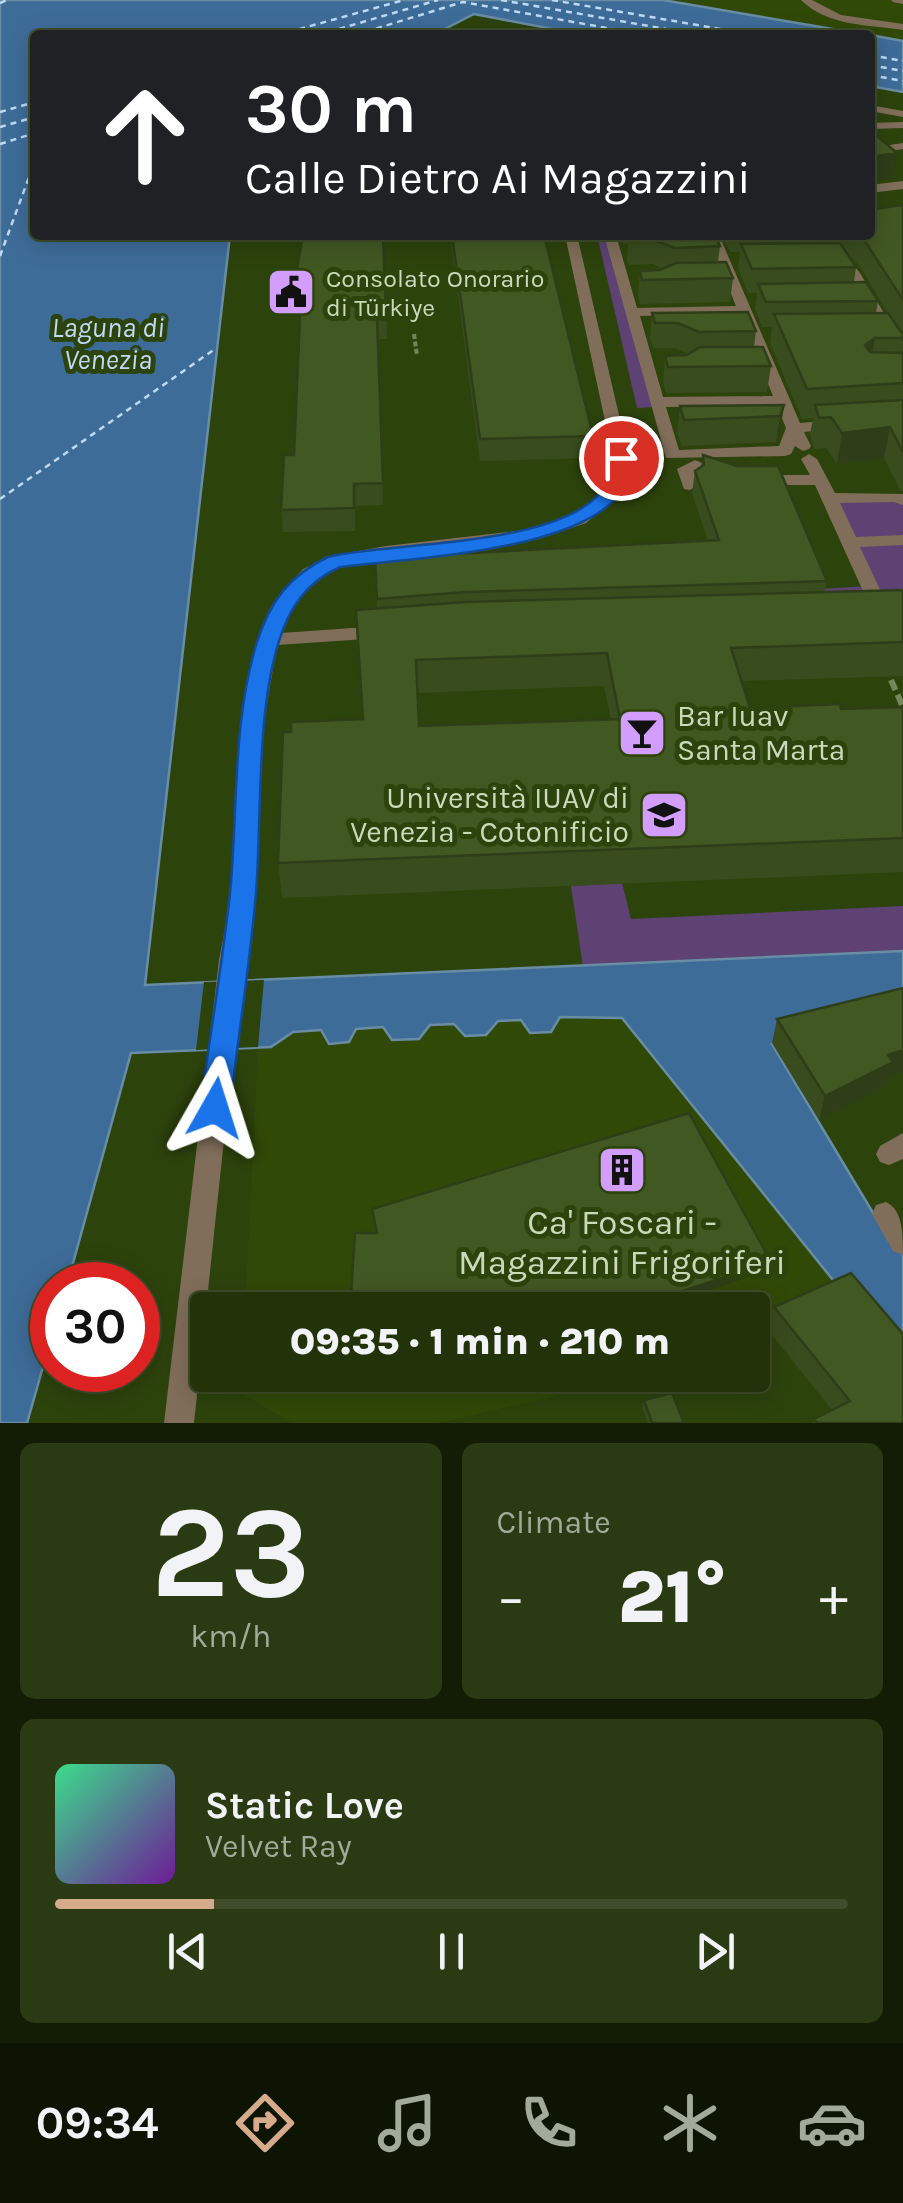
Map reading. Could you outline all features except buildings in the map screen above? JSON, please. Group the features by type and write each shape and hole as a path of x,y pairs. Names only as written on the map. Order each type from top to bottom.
{"street":[{"path":"806,0 832,0"},
{"path":"806,0 832,14 903,27"},
{"path":"875,109 903,114"},
{"path":"875,126 903,125"},
{"path":"875,150 903,146"},
{"path":"875,163 903,160"},
{"path":"875,189 903,185"},
{"path":"179,1423 231,960 242,896 257,691 268,640 289,596 319,567 377,553 534,535 588,512 611,492 618,480 621,458 572,240"},
{"path":"826,240 884,314 903,357"},
{"path":"612,241 632,252"},
{"path":"612,241 631,280 637,330 658,374 657,402 672,455 784,451 792,425"},
{"path":"719,248 724,279 742,305 792,425 851,542 872,612 903,610"},
{"path":"702,250 719,248 744,260"},
{"path":"822,259 842,259"},
{"path":"632,312 742,305 759,300"},
{"path":"733,329 774,335"},
{"path":"637,330 656,330"},
{"path":"870,334 890,334"},
{"path":"748,364 766,364"},
{"path":"657,402 781,401"},
{"path":"773,423 848,424"},
{"path":"664,424 682,424"},
{"path":"660,460 688,477 695,465 723,475 754,463 807,456"},
{"path":"734,479 822,480"},
{"path":"832,498 903,500"},
{"path":"851,542 903,540"},
{"path":"268,640 406,630"},
{"path":"886,1214 903,1242"}],"path":[{"path":"414,334 417,356"},
{"path":"891,680 903,707"}],"shaded area":[{"path":"663,0 903,0 903,41 875,36 875,30 840,30"},
{"path":"598,240 610,240 655,407 637,408"},
{"path":"832,498 903,500 903,605 479,610 869,586"},
{"path":"622,883 631,919 903,906 903,951 583,967 571,886"},
{"path":"622,1018 844,1296 770,1329 770,1292 246,1292 258,1047 272,1047 293,1032 321,1030 349,1042 355,1029 454,1024 465,1036 486,1035 498,1021"},
{"path":"574,1392 438,1423 293,1423 241,1394"}],"water":[{"name":"Laguna di Venezia","path":"0,0 663,0 839,30 558,30 474,14 443,30 30,30 30,240 229,240 145,985 903,951 903,1010 772,1044 888,1238 903,1255 903,1367 622,1018 560,1017 551,1032 530,1033 521,1020 498,1021 486,1035 465,1036 454,1024 430,1025 419,1039 392,1040 383,1027 356,1029 349,1042 329,1044 321,1030 293,1032 271,1047 131,1053 73,1262 30,1262 30,1392 36,1392 27,1423 0,1423"},
{"path":"875,36 903,41 903,92 875,87"}],"pier":[{"path":"264,980 258,1047 196,1050 204,982"}],"ferry route":[{"path":"0,3 7,0"},
{"path":"296,30 404,0"},
{"path":"335,30 438,0"},
{"path":"501,0 672,30"},
{"path":"552,0 726,30"},
{"path":"371,30 463,2 617,30"},
{"path":"875,56 903,61"},
{"path":"875,66 903,71"},
{"path":"875,76 903,81"},
{"path":"0,112 30,103"},
{"path":"0,127 30,118"},
{"path":"0,144 30,135"},
{"path":"0,256 30,175"},
{"path":"0,499 215,349"}],"place":[{"name":"Consolato Onorario di Türkiye","path":"291,292"},
{"name":"Bar Iuav Santa Marta","path":"642,733"},
{"name":"Università IUAV di Venezia - Cotonificio","path":"664,815"},
{"name":"Ca' Foscari - Magazzini Frigoriferi","path":"622,1170"}],"route":[{"path":"215,1108 242,896 257,691 268,640 289,596 308,574 335,561 512,539 554,529 588,512 611,492 618,480 621,458"}]}
